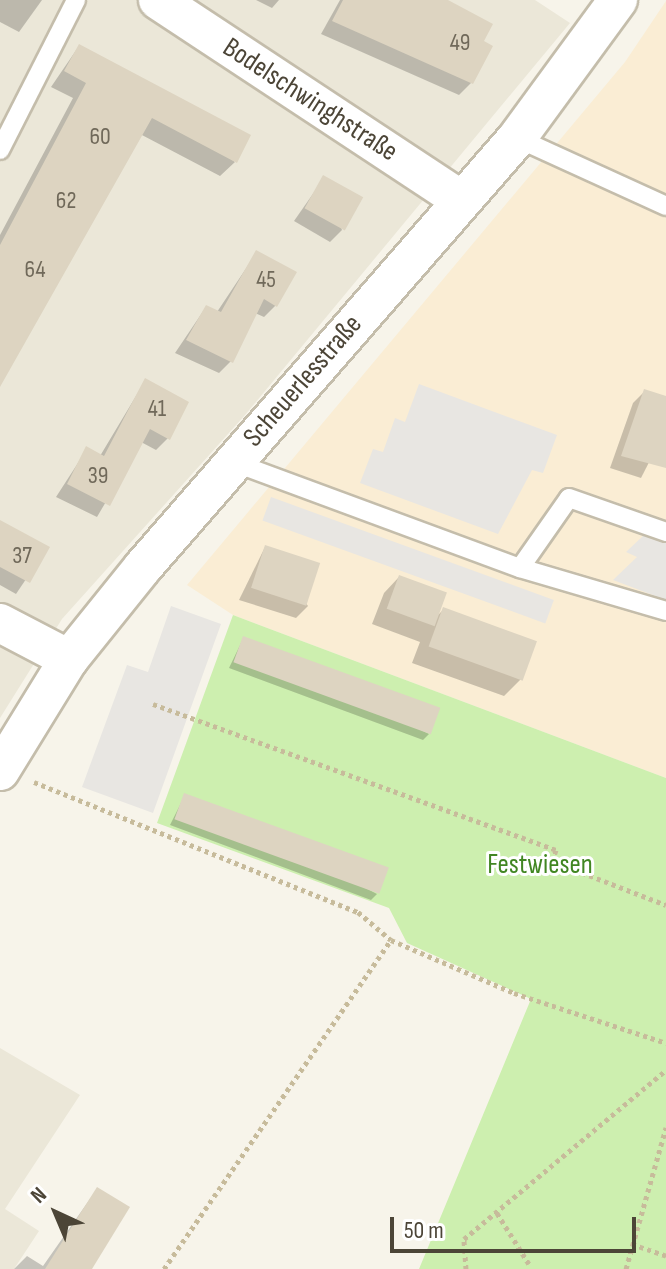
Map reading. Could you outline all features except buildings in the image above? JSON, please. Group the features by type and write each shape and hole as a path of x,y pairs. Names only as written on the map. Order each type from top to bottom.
{"street":[{"name":"Bodelschwinghstraße","path":"158,0 461,200"},
{"name":"Scheuerlesstraße","path":"0,770 69,659 233,462 517,138 618,0"},
{"path":"0,623 69,659"}],"lane":[{"path":"0,150 76,0"},
{"path":"517,138 666,206"},
{"path":"233,462 520,568 576,579 666,611"},
{"path":"520,568 569,498 666,532"}],"path":[{"path":"153,704 556,850 552,861 666,905"},
{"path":"0,770 358,912 391,940 523,996 666,1043"},
{"path":"164,1269 391,940"},
{"path":"466,1269 464,1239 666,1070"},
{"path":"626,1269 666,1128"},
{"path":"497,1213 529,1264"},
{"path":"632,1244 666,1256"}],"shaded area":[{"path":"0,0 535,0 570,23 245,415 62,619 0,718"},
{"path":"666,1 666,778 233,615 187,585 625,62"},
{"path":"419,384 557,435 543,473 532,470 498,534 360,483 373,449 383,452 395,418 405,422"},
{"path":"271,497 554,600 545,623 262,520"},
{"path":"644,535 666,543 666,600 613,580 637,557 626,552"},
{"path":"171,606 221,624 153,813 82,787 127,665 148,672"},
{"path":"0,1048 80,1095 5,1209 39,1231 14,1269 0,1269"}],"green space":[{"name":"Festwiesen","path":"233,615 666,778 666,1269 419,1269 531,999 407,943 389,908 157,823"}]}
